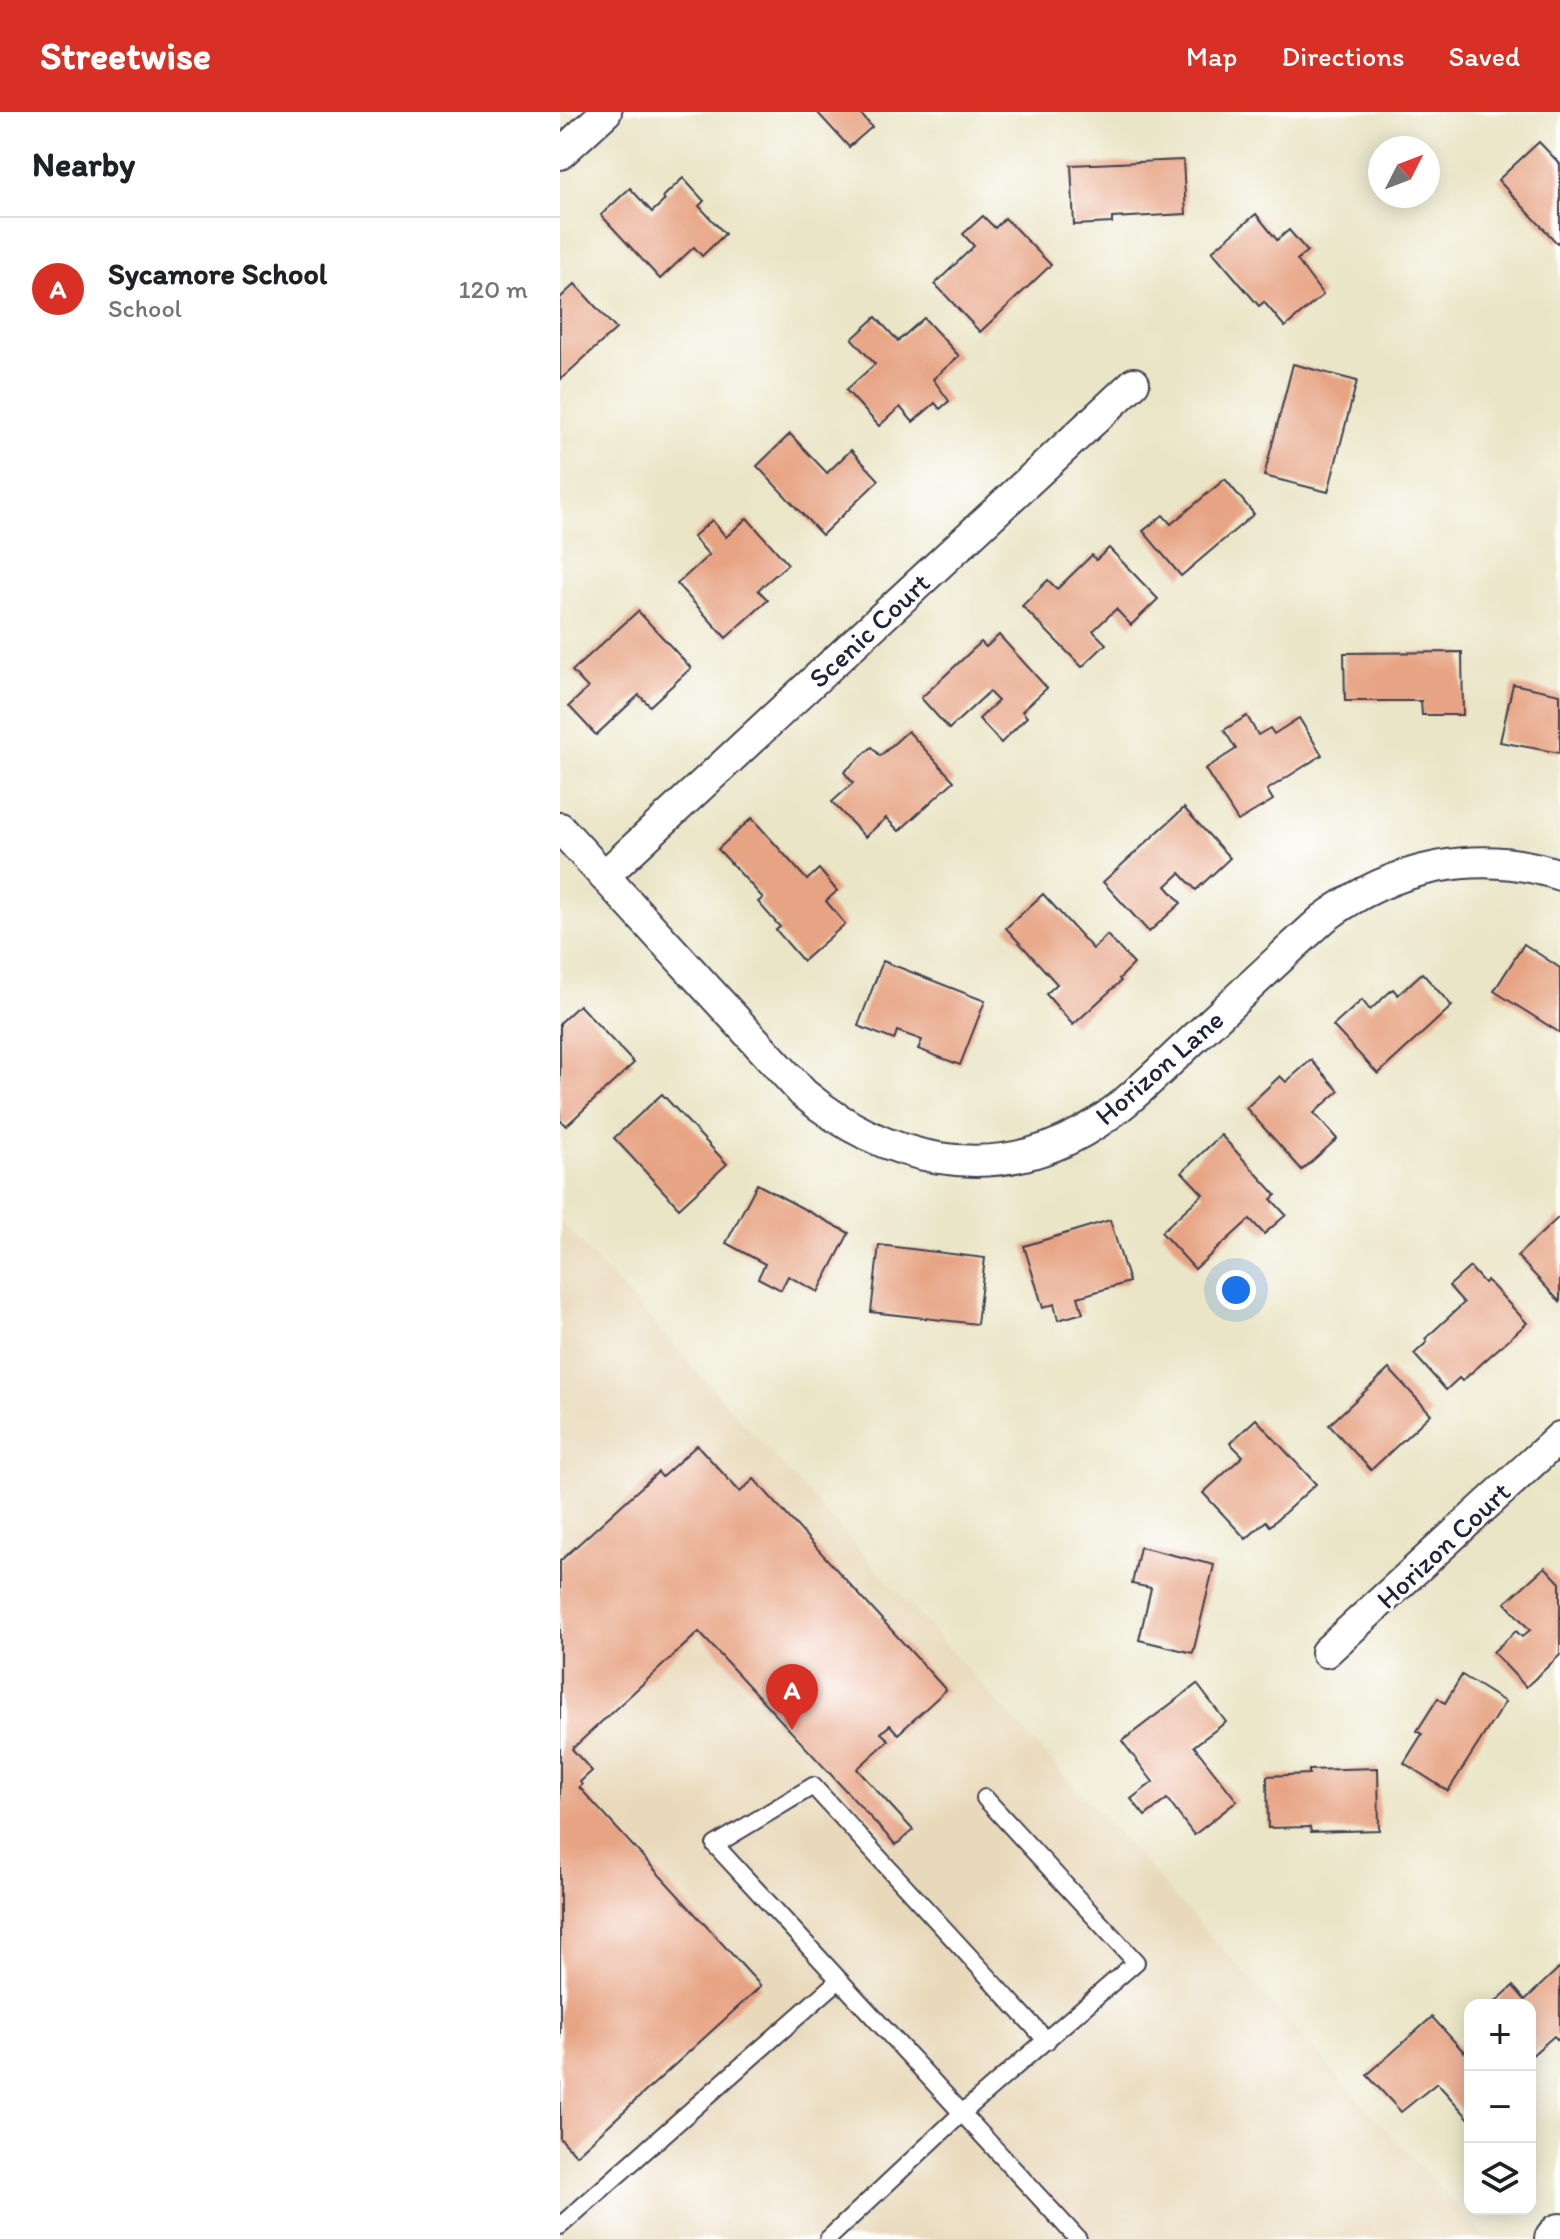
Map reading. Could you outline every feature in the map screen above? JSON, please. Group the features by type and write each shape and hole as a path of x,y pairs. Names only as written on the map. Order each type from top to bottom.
{"street":[{"path":"560,154 606,112"},
{"name":"Scenic Court","path":"604,876 1134,383"},
{"name":"Horizon Lane","path":"560,828 803,1093 829,1114 873,1139 919,1156 970,1161 1036,1151 1067,1140 1111,1114 1324,918 1350,899 1380,884 1426,868 1492,861 1541,868 1560,875"},
{"name":"Horizon Court","path":"1326,1652 1560,1437"}],"lane":[{"path":"1047,2041 813,1786 715,1845 1078,2239"},
{"path":"828,2239 962,2113 1136,1962 985,1798"},
{"path":"560,2226 839,1980"}],"shaded area":[{"path":"560,1221 1486,2239 560,2239"}],"building":[{"path":"817,112 859,112 872,127 849,147"},
{"path":"1539,142 1560,164 1560,240 1557,243 1498,180"},
{"path":"1183,160 1186,214 1112,218 1112,223 1074,225 1071,165"},
{"path":"683,178 704,201 699,206 725,234 702,256 694,247 660,279 601,215 630,188 652,212"},
{"path":"1256,214 1277,240 1289,230 1307,251 1297,260 1323,295 1285,327 1264,302 1259,306 1212,251"},
{"path":"983,216 995,228 1005,218 1051,265 980,332 935,284 974,246 963,234"},
{"path":"575,284 616,329 560,380 560,298"},
{"path":"876,317 898,341 924,318 959,356 933,379 949,401 940,409 935,403 913,422 900,407 879,426 846,390 875,364 852,339"},
{"path":"1293,364 1357,381 1328,492 1264,476"},
{"path":"790,434 827,473 851,450 879,480 822,535 757,466"},
{"path":"1225,479 1254,514 1181,576 1143,531 1163,515 1171,524"},
{"path":"747,518 788,564 758,590 768,600 726,638 677,584 709,555 693,537 712,520 726,537"},
{"path":"1109,548 1158,599 1131,625 1116,609 1093,631 1106,644 1082,667 1022,606 1048,580 1057,589 1092,555 1096,560"},
{"path":"638,611 691,668 650,706 639,695 596,735 569,706 588,688 572,671"},
{"path":"999,635 1047,688 1022,711 1027,717 1001,743 979,719 998,701 989,692 949,729 921,698 981,642 986,647"},
{"path":"1462,652 1463,715 1422,715 1421,701 1345,701 1344,653"},
{"path":"1513,684 1560,694 1560,753 1500,742"},
{"path":"1247,716 1258,735 1270,728 1274,734 1299,718 1322,755 1267,790 1273,800 1238,821 1205,769 1236,749 1224,730"},
{"path":"908,731 954,781 899,831 886,818 865,837 832,802 853,783 844,772 872,747 880,756"},
{"path":"1184,808 1230,858 1196,890 1180,873 1166,886 1181,903 1149,932 1103,882"},
{"path":"752,818 807,880 819,869 837,891 826,901 845,924 803,961 776,930 780,927 758,902 763,898 718,849"},
{"path":"1043,894 1093,949 1107,935 1134,964 1119,979 1121,981 1073,1025 1046,994 1057,984 1006,928"},
{"path":"1524,944 1560,968 1560,1033 1494,991"},
{"path":"883,961 985,1001 960,1065 918,1049 922,1040 897,1031 894,1040 858,1026"},
{"path":"1422,973 1452,1006 1378,1074 1333,1026 1362,1000 1370,1010 1393,989 1398,995"},
{"path":"579,1005 634,1063 566,1126 560,1120 560,1023"},
{"path":"1311,1060 1339,1091 1314,1113 1337,1139 1302,1170 1246,1108 1280,1076 1286,1082"},
{"path":"662,1094 727,1164 679,1208 614,1138"},
{"path":"1221,1135 1276,1195 1271,1199 1286,1215 1264,1234 1250,1219 1195,1269 1161,1232 1203,1194 1182,1172"},
{"path":"757,1184 849,1233 818,1292 788,1276 781,1290 758,1278 765,1264 726,1243"},
{"path":"1560,1216 1560,1302 1517,1256"},
{"path":"1110,1220 1129,1282 1078,1297 1083,1313 1058,1320 1054,1304 1043,1308 1024,1246"},
{"path":"879,1245 985,1258 977,1324 871,1312"},
{"path":"1470,1267 1484,1283 1487,1280 1527,1323 1462,1381 1459,1378 1446,1390 1414,1354 1427,1342 1425,1339 1464,1303 1449,1286"},
{"path":"1389,1369 1431,1414 1371,1470 1329,1425"},
{"path":"1256,1419 1316,1484 1270,1526 1266,1521 1246,1539 1203,1493 1243,1456 1230,1443"},
{"path":"697,1445 740,1492 754,1479 946,1690 898,1734 890,1725 881,1733 889,1740 857,1769 913,1830 896,1845 699,1632 572,1749 592,1771 579,1787 761,1986 576,2155 560,2138 560,1561 658,1472 662,1477"},
{"path":"1140,1547 1214,1565 1193,1653 1139,1640 1151,1588 1132,1584"},
{"path":"1545,1567 1560,1583 1560,1655 1526,1687 1493,1652 1516,1631 1522,1637 1530,1630 1505,1603"},
{"path":"1462,1675 1505,1702 1448,1791 1404,1763 1422,1734 1417,1731 1438,1698 1445,1703"},
{"path":"1197,1684 1226,1722 1194,1746 1237,1801 1194,1835 1167,1799 1145,1816 1131,1799 1153,1782 1122,1741"},
{"path":"1378,1768 1379,1830 1311,1832 1310,1827 1268,1828 1267,1776 1309,1774 1309,1770"},
{"path":"1560,1967 1560,2042 1554,2036 1536,2052 1536,1999 1526,1999"},
{"path":"1513,1986 1524,1999 1499,1999"},
{"path":"1432,2017 1464,2052 1464,2113 1437,2083 1401,2112 1367,2075"}],"place":[{"name":"Sycamore School","path":"792,1730"}]}
